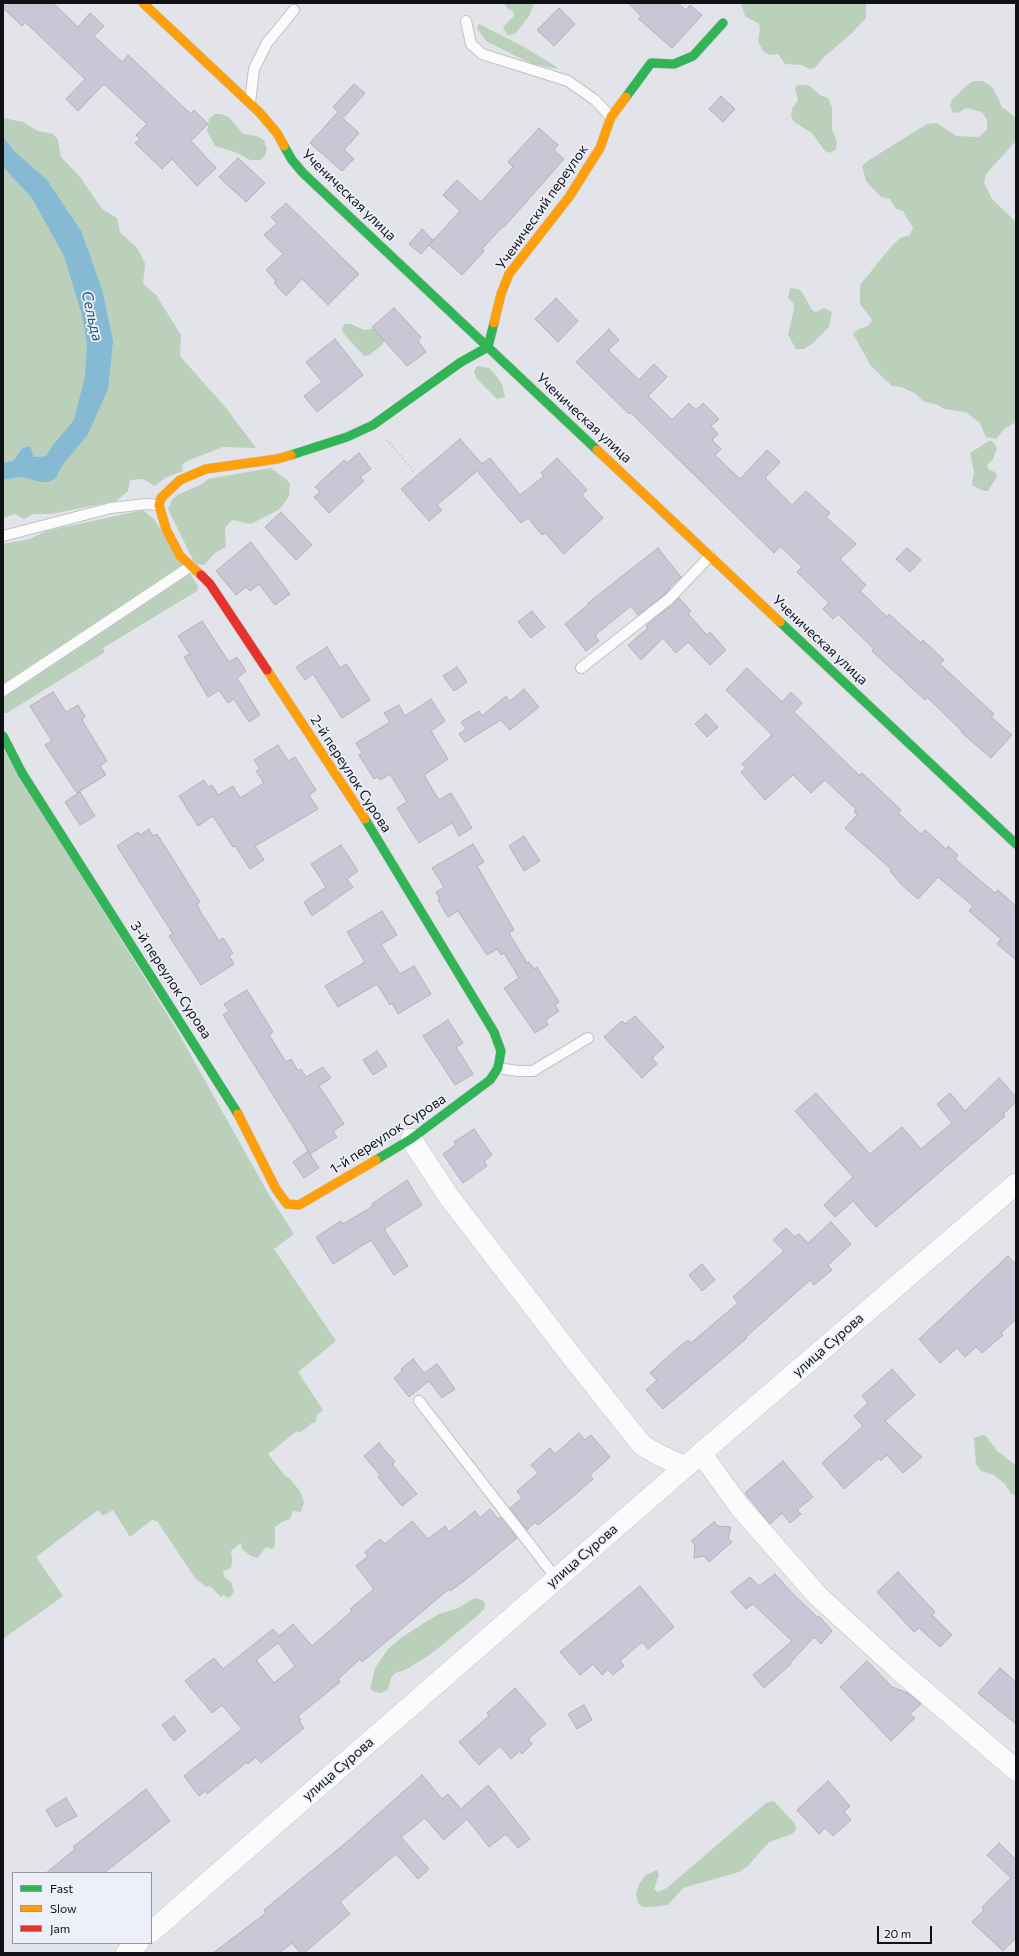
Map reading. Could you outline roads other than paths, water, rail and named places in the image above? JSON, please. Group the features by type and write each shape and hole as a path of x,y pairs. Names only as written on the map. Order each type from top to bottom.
{"street":[{"name":"Ученическая улица","path":"143,3 250,104 277,133 292,160 303,173 1016,844"},
{"name":"Ученический переулок","path":"488,347 501,294 509,274 569,196 600,148 612,117 651,63 674,64 693,56 723,23"},
{"path":"159,506 162,498 180,480 206,469 277,459 347,437 373,425 461,362 488,347"},
{"name":"2-й переулок Сурова","path":"159,506 166,529 180,556 210,584 358,808 494,1032 501,1051 498,1068"},
{"name":"3-й переулок Сурова","path":"3,736 36,796 238,1114 276,1189 287,1204 299,1205 327,1190"},
{"name":"1-й переулок Сурова","path":"327,1190 411,1139 490,1080 498,1068"},
{"path":"411,1139 449,1197 642,1445 685,1467"},
{"name":"улица Сурова","path":"152,1931 556,1578 1016,1184"},
{"path":"701,1453 739,1506 818,1596 898,1669 1016,1770"},
{"path":"126,1953 137,1944"}],"lane":[{"path":"250,104 254,69 267,43 294,10"},
{"path":"466,20 471,44 482,54 568,81 595,100 612,117"},
{"path":"3,536 111,508 146,504 159,506"},
{"path":"581,668 669,599 710,556"},
{"path":"3,691 191,566"},
{"path":"498,1068 518,1071 533,1071 588,1038"},
{"path":"418,1401 556,1578"}],"water":[{"name":"Сельда","path":"3,137 14,151 47,180 81,231 102,289 113,341 108,389 88,434 64,463 55,479 49,482 40,482 22,477 3,480 3,463 14,460 22,448 30,446 34,457 46,456 53,445 74,420 85,376 87,344 82,315 64,256 32,198 3,167"}]}
